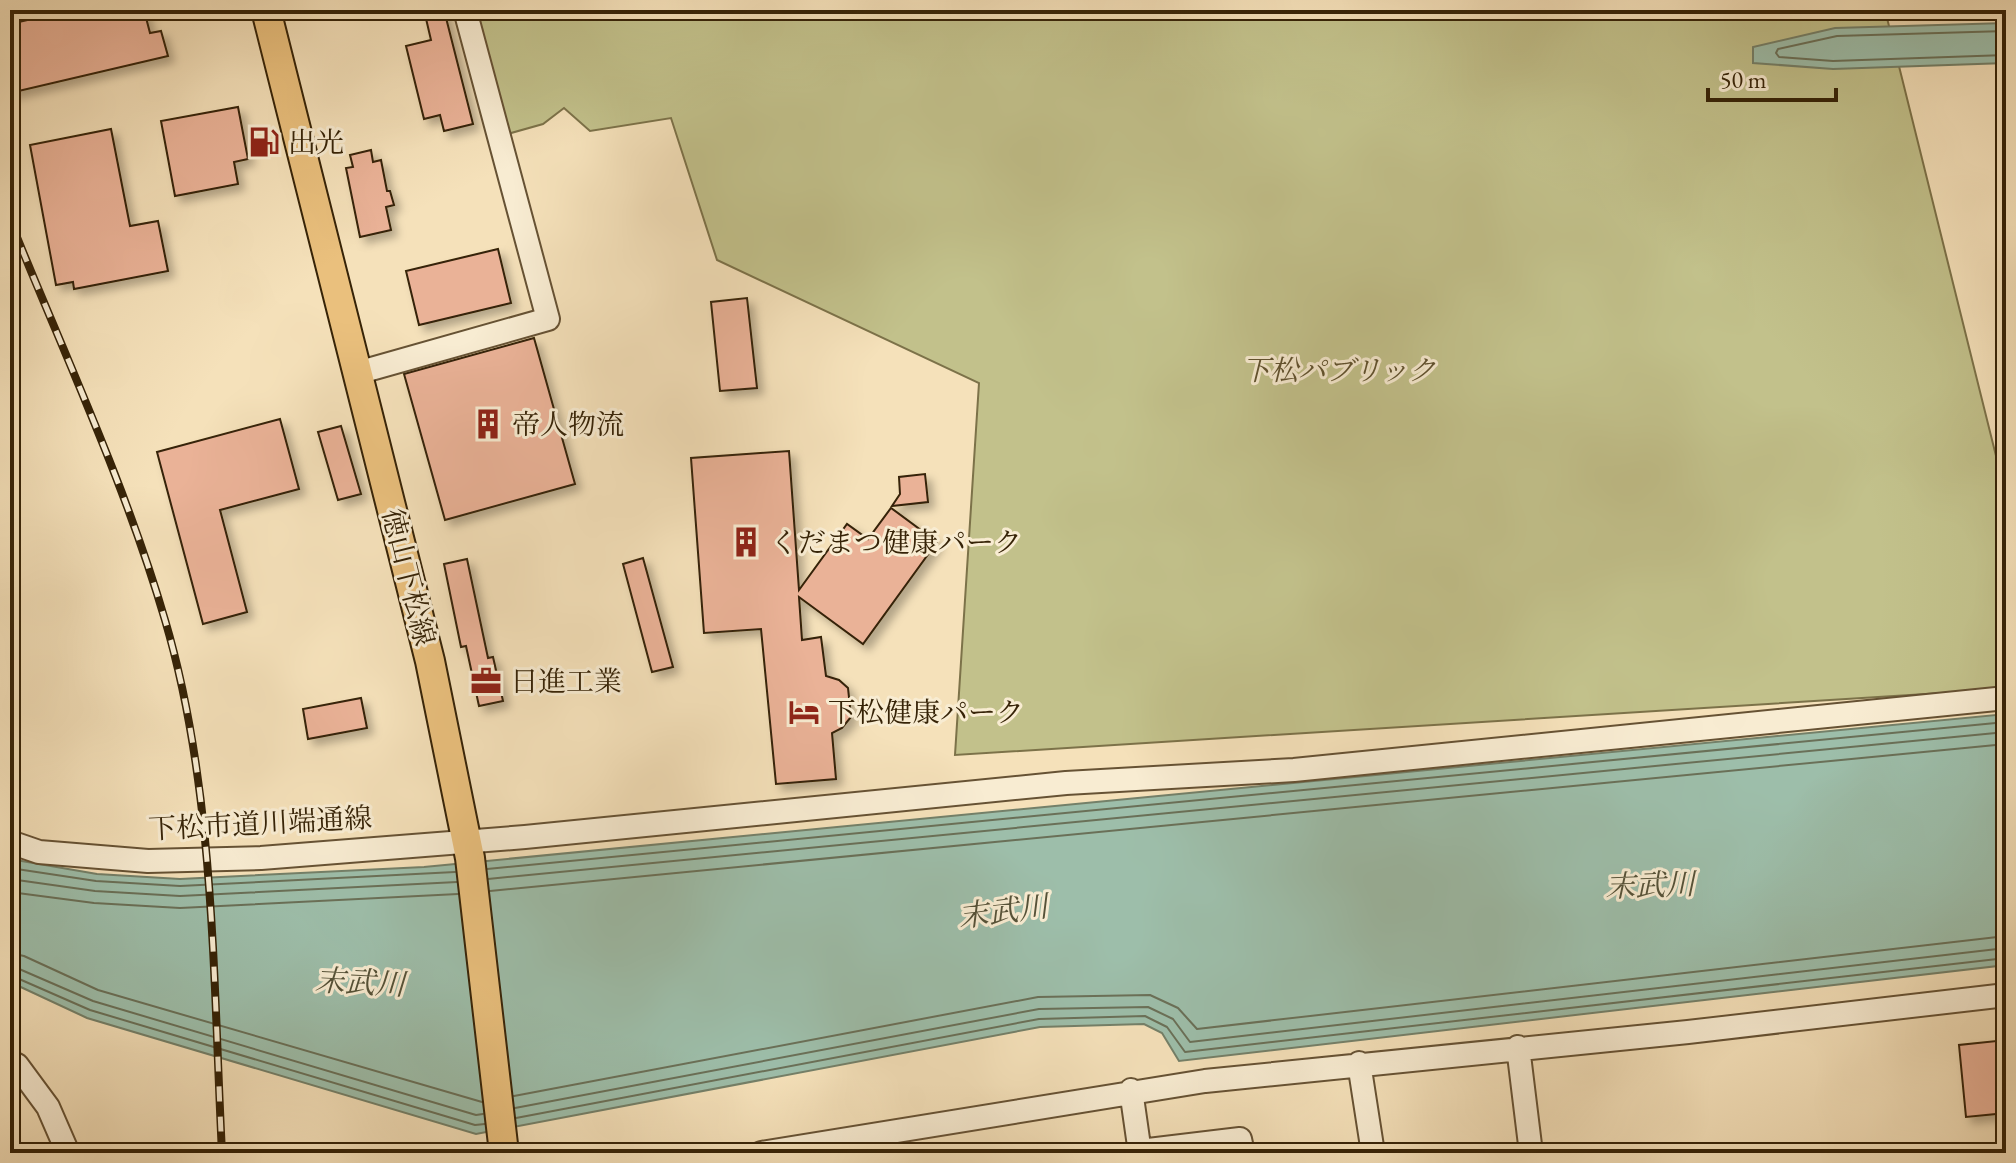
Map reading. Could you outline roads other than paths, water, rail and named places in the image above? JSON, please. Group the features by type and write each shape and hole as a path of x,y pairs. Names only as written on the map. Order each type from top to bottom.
{"main road":[{"name":"徳山下松線","path":"266,10 430,661 468,849 504,1153"}],"street":[{"path":"357,373 548,319 465,10"},
{"name":"下松市道川端通線","path":"10,842 39,852 79,857 196,861 468,849 1052,784 1294,770 2006,698"},
{"path":"761,1153 1131,1090 1359,1063 1688,1032 2006,995"},
{"path":"1518,1047 1531,1153"},
{"path":"10,1062 17,1065 48,1107 68,1153"},
{"path":"1359,1063 1373,1153"},
{"path":"1131,1090 1140,1152 1240,1139 1243,1153"}],"water":[{"path":"2006,23 2006,63 1833,69 1753,63 1753,47 1835,28"},
{"name":"末武川","path":"2006,714 2006,965 1179,1061 1162,1033 1144,1024 1040,1027 476,1134 87,1018 10,982 10,859 97,874 180,879 424,867"}],"railway":[{"path":"10,220 131,518 165,620 181,684 194,750 209,884 222,1153"}],"place":[{"name":"出光","path":"264,142"},
{"name":"帝人物流","path":"488,424"},
{"name":"くだまつ健康パーク","path":"746,542"},
{"name":"日進工業","path":"486,681"},
{"name":"下松健康パーク","path":"804,712"}],"park label":[{"name":"下松パブリック","path":"1339,370"}]}
